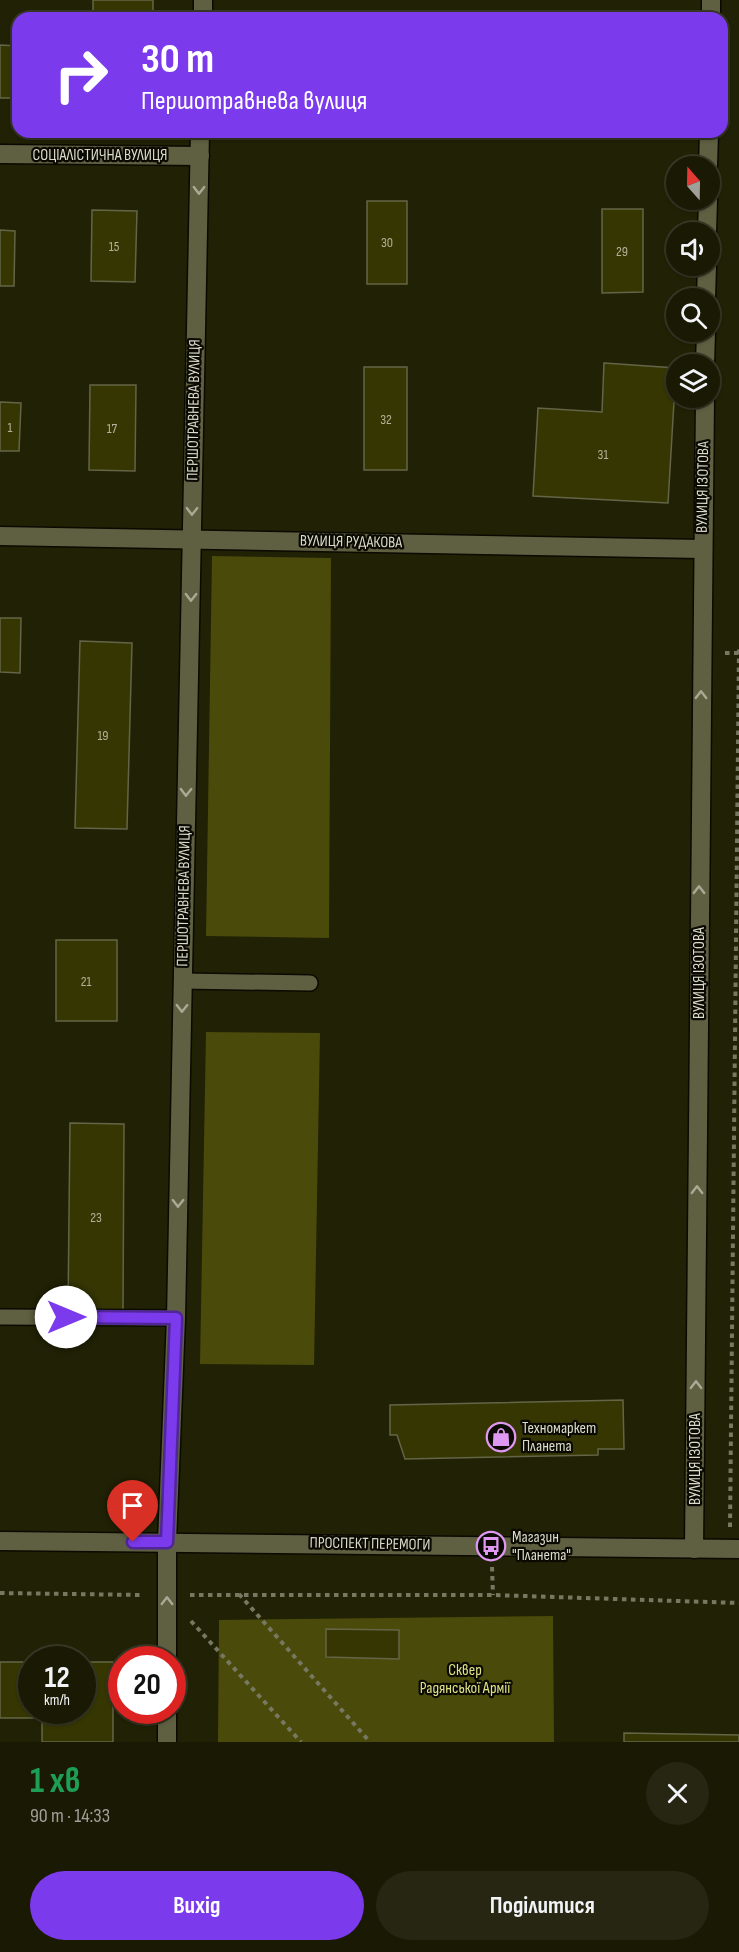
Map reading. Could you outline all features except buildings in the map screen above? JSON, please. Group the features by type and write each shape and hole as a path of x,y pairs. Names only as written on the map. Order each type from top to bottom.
{"street":[{"name":"ПЕРШОТРАВНЕВА ВУЛИЦЯ","path":"167,1646 167,1542 176,1318 200,138"},
{"path":"708,156 709,138"},
{"name":"СОЦІАЛІСТИЧНА ВУЛИЦЯ","path":"0,154 200,156"},
{"name":"ВУЛИЦЯ ІЗОТОВА","path":"694,1549 705,408"},
{"name":"ВУЛИЦЯ РУДАКОВА","path":"0,536 702,549"},
{"name":"ПРОСПЕКТ ПЕРЕМОГИ","path":"0,1541 735,1549"},
{"path":"167,1724 167,1742"}],"lane":[{"path":"183,981 310,983"},
{"path":"0,1317 176,1318"}],"path":[{"path":"735,1549 730,1420 739,648"},
{"path":"0,1593 493,1595 739,1603"},
{"path":"238,1594 370,1742"},
{"path":"167,1595 301,1742"}],"green space":[{"path":"212,556 331,558 329,938 206,936"},
{"path":"206,1032 320,1033 314,1365 200,1364"},
{"name":"Сквер Радянської Армії","path":"553,1616 554,1742 218,1742 219,1620"}],"place":[{"name":"Техномаркет Планета","path":"501,1437"},
{"name":"Магазин \"Планета\"","path":"491,1546"}],"route":[{"path":"66,1317 176,1318 167,1542 133,1542"}]}
